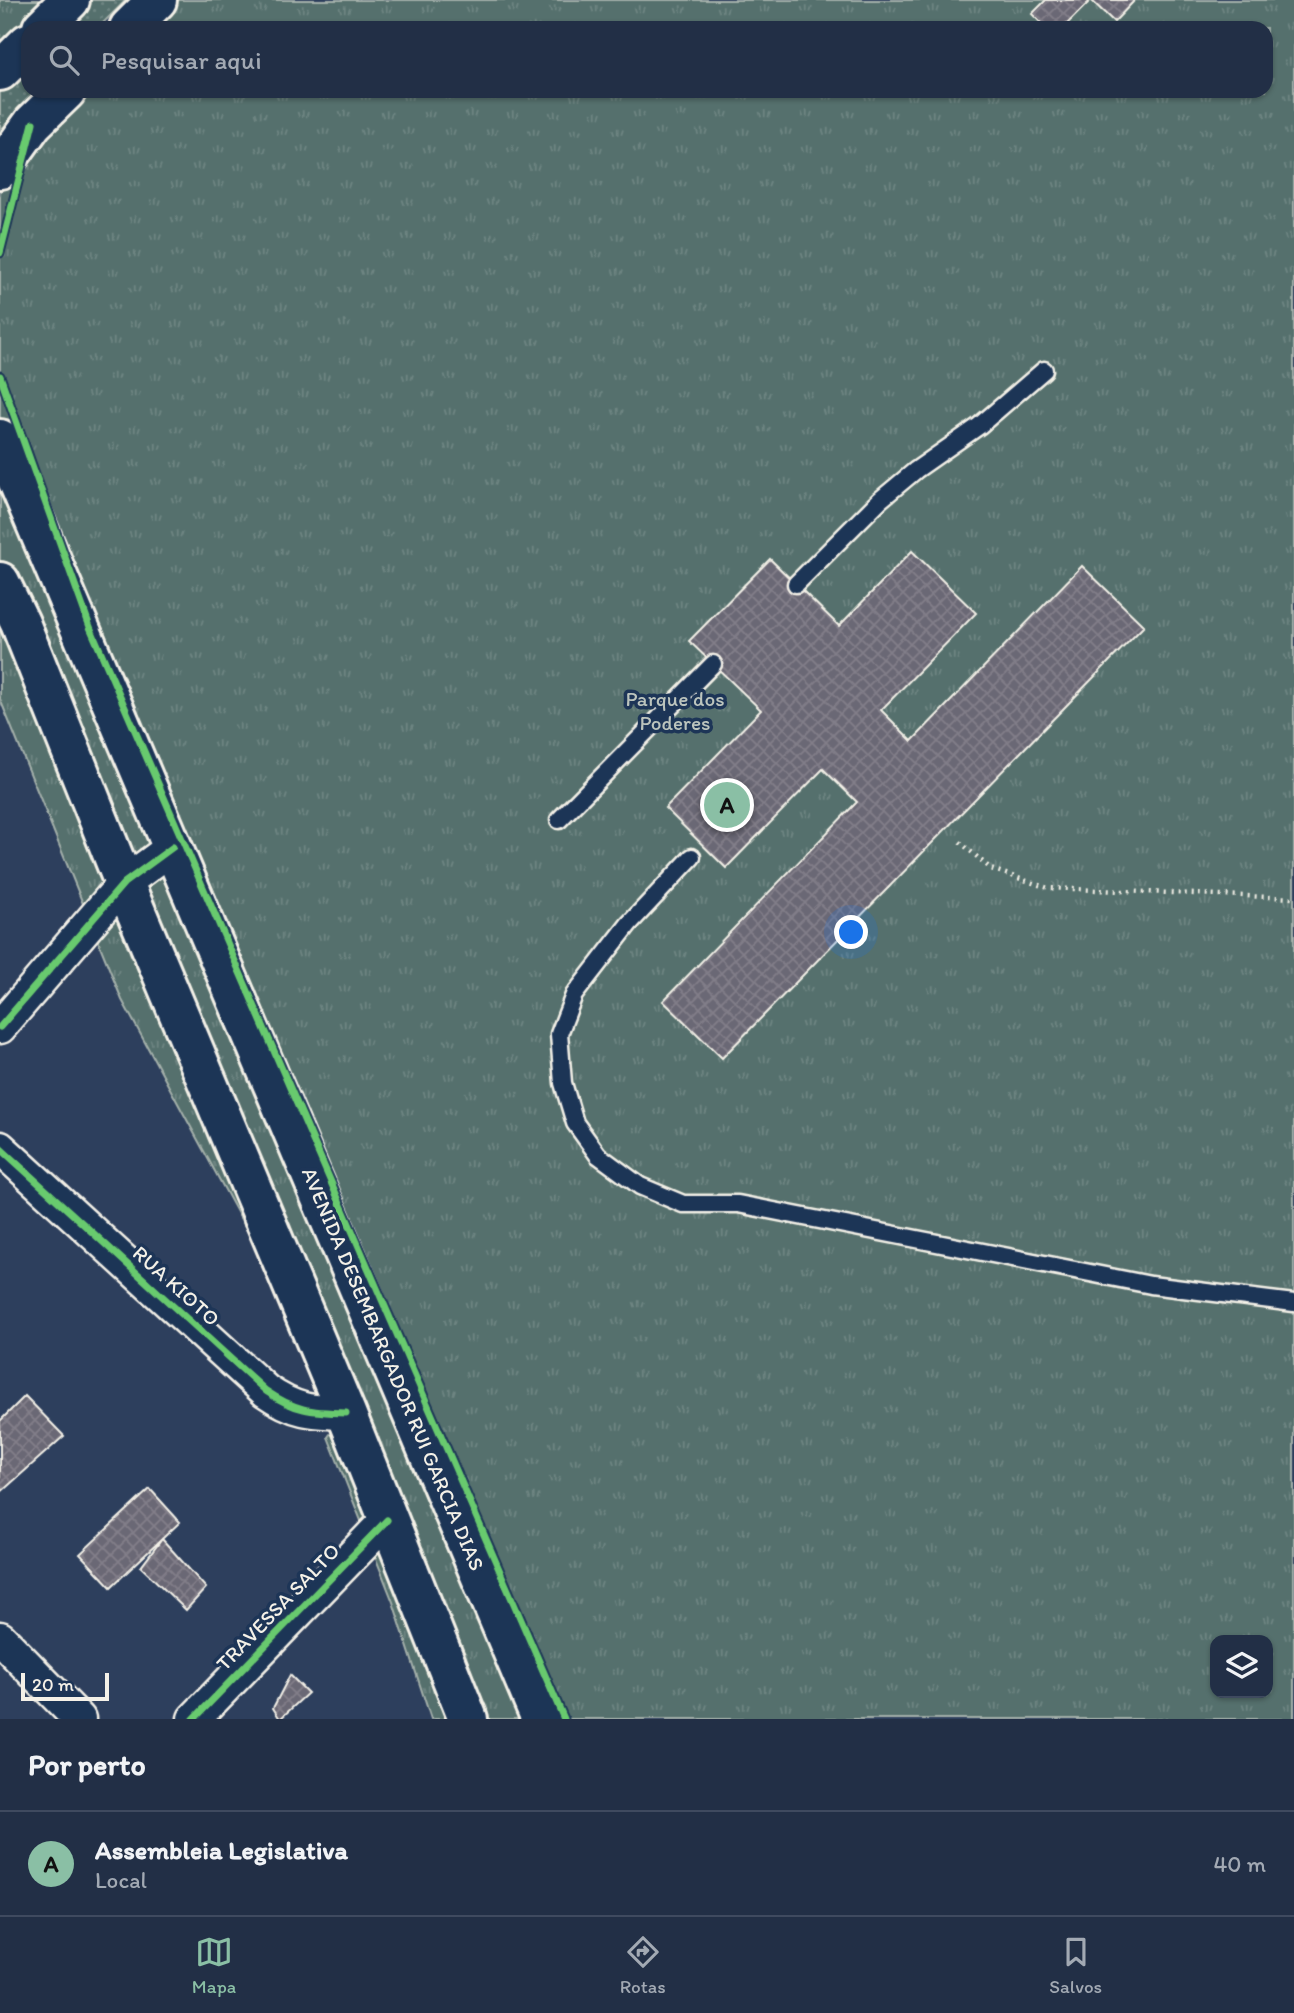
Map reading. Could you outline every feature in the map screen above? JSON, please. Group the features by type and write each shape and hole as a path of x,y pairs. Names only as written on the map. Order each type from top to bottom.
{"main road":[{"path":"49,21 70,0"},
{"path":"136,21 157,0"},
{"path":"0,72 21,50"},
{"path":"0,169 33,123 59,98"},
{"name":"AVENIDA DESEMBARGADOR RUI GARCIA DIAS","path":"0,439 541,1719"},
{"path":"0,582 10,624 124,883 346,1413 468,1719"}],"street":[{"path":"0,1027 124,883 173,847"},
{"name":"RUA KIOTO","path":"0,1148 265,1391 288,1406 309,1412 346,1413"},
{"name":"TRAVESSA SALTO","path":"194,1719 387,1520"},
{"path":"0,1638 79,1719"}],"lane":[{"path":"796,584 880,500 916,470 979,426 1044,370"},
{"path":"559,820 713,664"},
{"path":"692,857 629,924 574,995 559,1034 563,1083 575,1123 598,1156 640,1186 683,1204 738,1204 1151,1285 1294,1303"}],"path":[{"path":"960,842 991,869 1048,888 1294,898"}],"green space":[{"path":"0,0 70,0 49,21 21,21 21,50 0,71"},
{"path":"78,0 126,0 105,21 57,21"},
{"name":"Parque dos Poderes","path":"157,0 1294,0 1294,1719 431,1719 393,1602 328,1437 346,1413 122,1000 0,699 0,169 60,98 1273,98 1273,21 136,21"},
{"path":"21,59 21,98 30,98 0,131 0,82"}],"building":[{"path":"1046,0 1091,0 1070,21 1039,21 1032,14"},
{"path":"1091,0 1135,0 1115,21"},
{"path":"912,551 976,613 881,710 912,741 1082,566 1144,626 722,1058 663,1001 857,802 823,769 726,868 665,808 761,710 689,641 770,559 839,626"},
{"path":"25,1396 64,1436 0,1493 0,1421"},
{"path":"150,1489 180,1522 111,1587 80,1554"},
{"path":"162,1539 206,1588 186,1610 141,1567"},
{"path":"290,1675 308,1693 280,1719 273,1708"}],"cycle path":[{"path":"0,253 33,123"},
{"path":"0,376 90,627 564,1719"},
{"path":"0,1027 124,883 173,847"},
{"path":"0,1148 266,1391 286,1403 304,1409 346,1413"},
{"path":"194,1719 387,1520"}],"place":[{"name":"Assembleia Legislativa","path":"727,805"}]}
